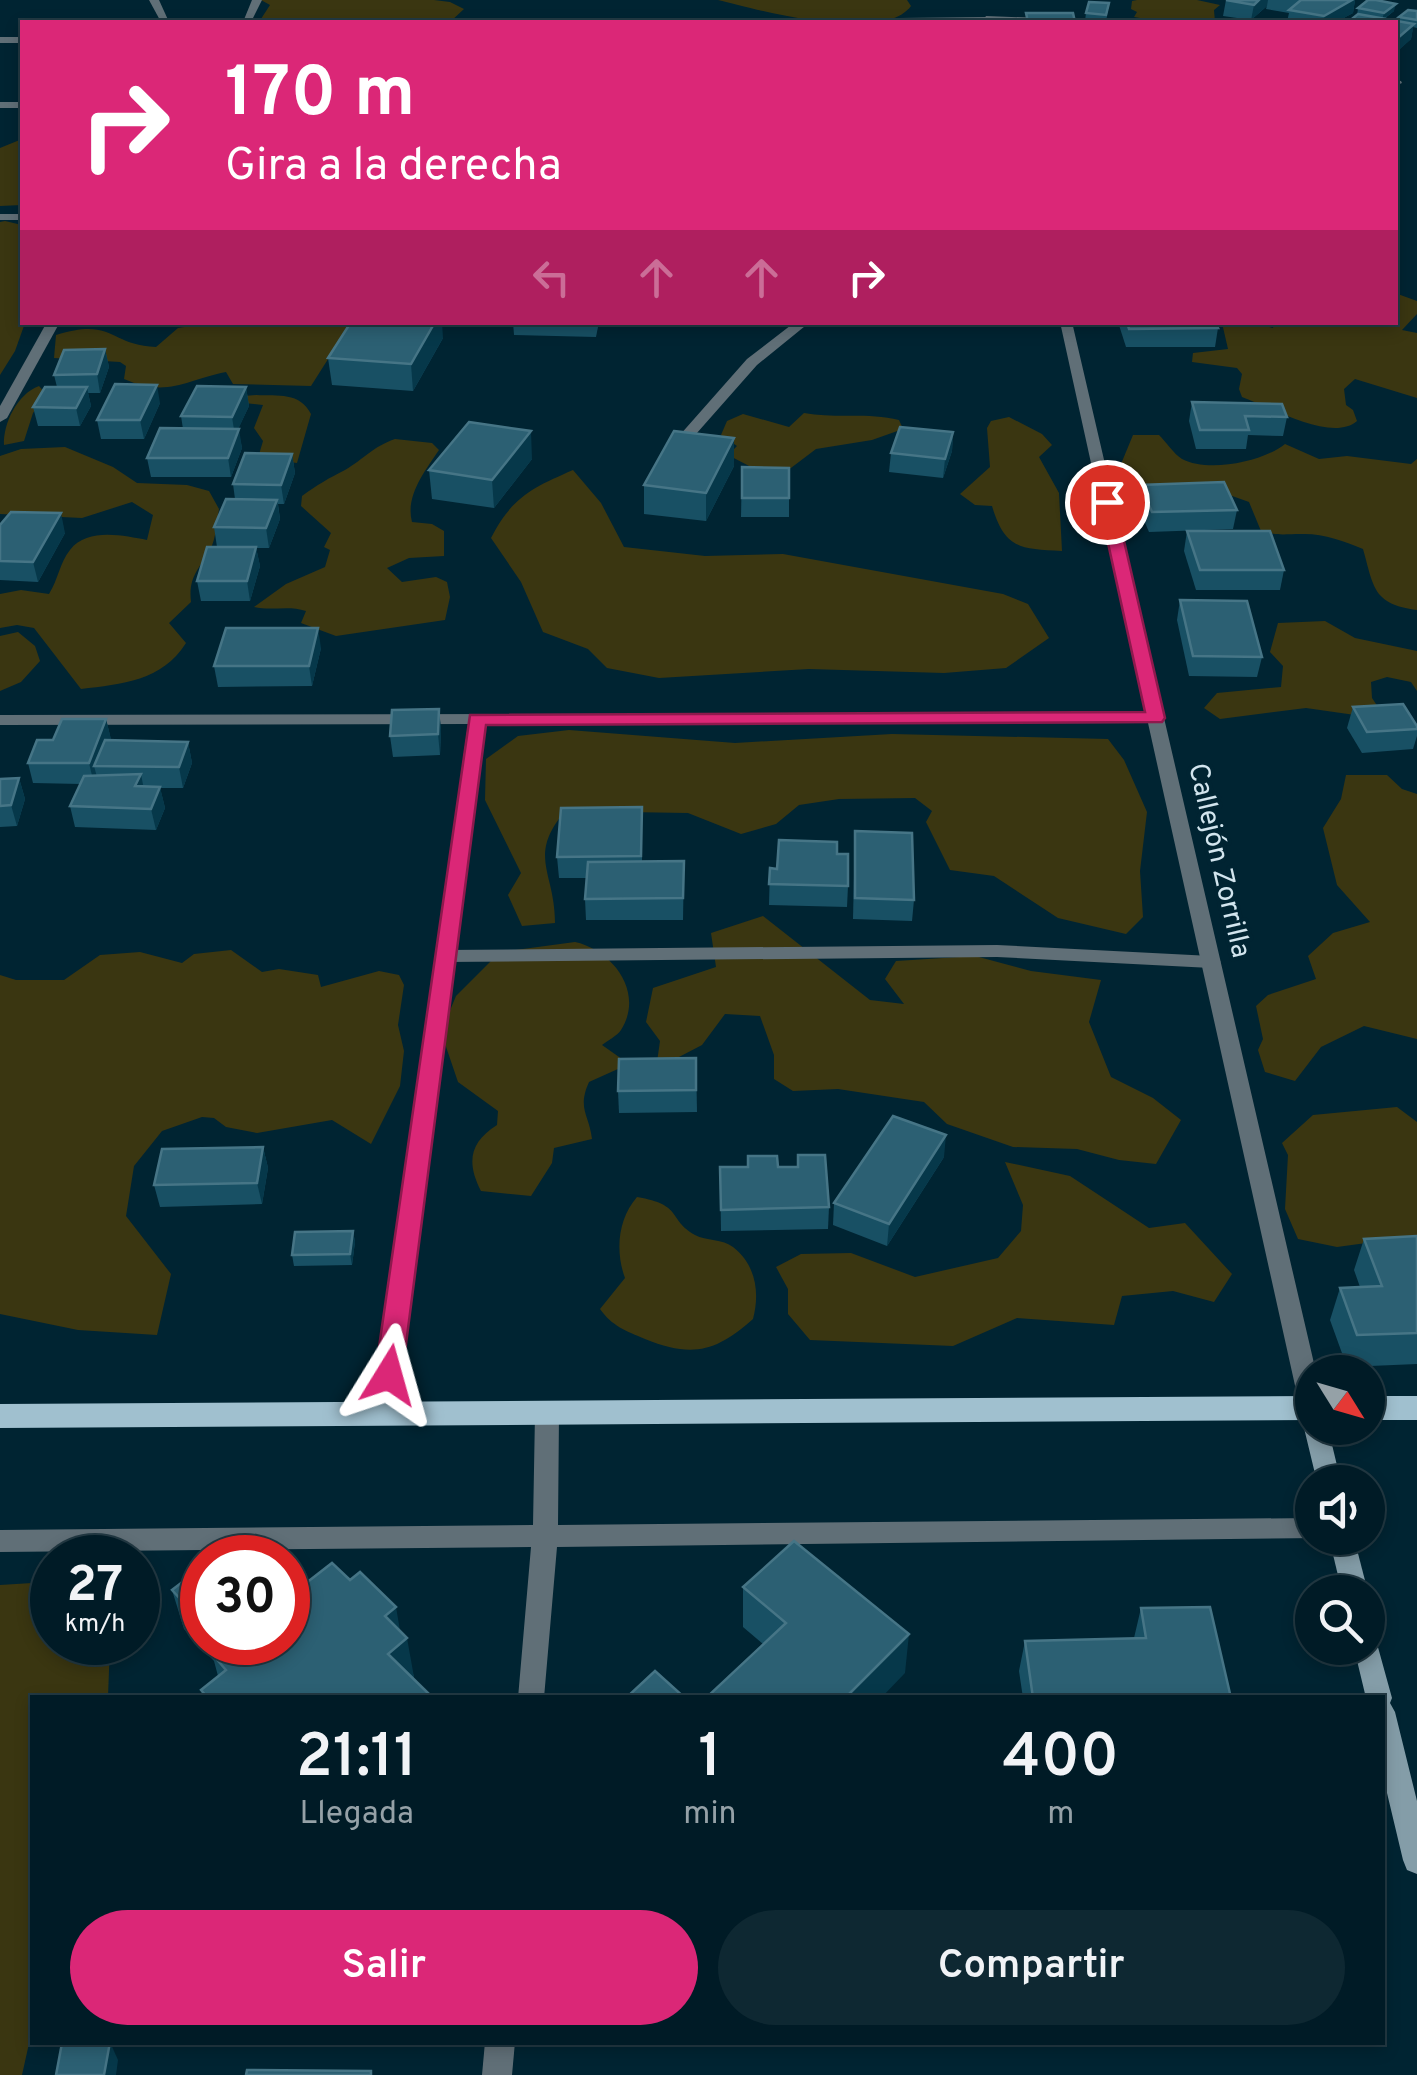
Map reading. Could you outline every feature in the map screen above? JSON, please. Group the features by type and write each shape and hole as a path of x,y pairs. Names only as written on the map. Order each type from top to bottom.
{"main road":[{"path":"1385,1408 1417,1408"},
{"path":"0,1416 1295,1409"}],"street":[{"path":"0,418 52,325"},
{"path":"684,439 752,362 800,325"},
{"name":"Callejón Zorrilla","path":"1067,325 1300,1355"},
{"path":"0,720 1156,718"},
{"path":"384,1413 477,719"},
{"path":"445,956 996,951 1211,962"},
{"path":"530,1695 545,1534 548,1414"},
{"path":"0,1541 1295,1528"},
{"path":"1372,1665 1378,1695"},
{"path":"1385,1725 1417,1860"},
{"path":"497,2075 500,2045"}],"shaded area":[{"path":"261,0 434,0 464,9 452,20 260,20 270,5"},
{"path":"718,0 907,0 911,6 885,20 789,17"},
{"path":"1197,0 1220,5 1214,10 1215,20 1152,20 1134,17 1137,12 1131,9 1132,1"},
{"path":"20,140 20,205 0,206 0,148"},
{"path":"0,222 20,225 20,325 24,325 15,351 0,375"},
{"path":"1398,294 1417,301 1417,314 1402,330 1417,333 1417,398 1355,379 1344,389 1346,405 1357,421 1346,427 1317,426 1242,397 1242,374 1237,368 1192,362 1193,353 1228,349 1222,325 1398,325"},
{"path":"368,325 330,356 311,386 233,384 226,372 176,386 153,387 124,379 126,366 120,362 54,358 56,335 75,330 100,330 129,342 156,347 178,328"},
{"path":"39,386 46,394 33,413 24,441 4,445 13,411 24,396"},
{"path":"231,397 295,399 311,414 297,463 258,458 263,441 254,428 263,405 235,402"},
{"path":"804,413 887,418 899,420 903,429 872,440 816,449 783,474 753,468 728,455 737,446 721,435 727,421 743,414 789,427"},
{"path":"1009,417 1042,434 1052,445 1039,457 1059,493 1062,551 1016,544 1003,531 992,506 975,505 960,494 990,467 987,428 991,421"},
{"path":"1133,435 1159,435 1182,459 1206,465 1250,460 1285,444 1319,459 1347,456 1411,464 1417,459 1417,610 1383,598 1363,549 1325,536 1261,531 1249,502 1221,492 1135,490 1121,481 1121,464"},
{"path":"395,439 432,443 439,450 418,484 411,512 412,522 432,524 444,531 444,556 409,558 387,568 402,582 436,577 447,582 450,597 445,620 336,636 301,623 306,611 254,607 286,584 325,567 330,550 324,547 331,533 301,506 302,496"},
{"path":"65,447 113,467 137,483 187,485 209,491 219,509 212,546 193,580 191,602 169,623 186,643 165,666 140,678 81,689 34,628 0,628 0,594 21,590 49,594 67,555 86,538 107,535 147,540 153,515 132,502 82,518 0,514 0,456 21,449"},
{"path":"573,470 601,503 624,547 705,556 783,554 1003,594 1028,604 1049,638 1006,668 944,673 809,669 659,678 607,668 588,649 543,632 521,582 491,538 515,503"},
{"path":"1325,621 1355,638 1417,651 1417,691 1411,682 1387,677 1371,682 1372,698 1378,707 1376,718 1306,708 1220,719 1204,708 1217,693 1281,687 1283,666 1270,652 1278,623"},
{"path":"18,632 35,646 40,661 21,682 0,691 0,636"},
{"path":"569,730 735,743 892,734 1108,739 1124,760 1147,812 1140,871 1143,917 1126,934 1058,918 994,876 950,870 926,822 932,811 915,798 839,799 799,805 776,824 741,834 688,813 565,811 547,841 545,853 555,923 522,926 508,895 521,873 485,800 486,759 518,736"},
{"path":"1346,775 1387,775 1402,789 1417,794 1417,1039 1364,1026 1321,1047 1295,1081 1265,1072 1258,1050 1263,1039 1256,1006 1268,995 1316,979 1308,956 1333,933 1370,922 1337,885 1323,828 1341,799"},
{"path":"763,916 870,1000 904,1004 885,979 896,961 975,956 1031,971 1101,980 1089,1022 1111,1077 1153,1098 1181,1120 1156,1164 1077,1149 1013,1147 947,1124 924,1102 838,1089 793,1091 774,1079 774,1055 760,1016 725,1014 702,1045 656,1069 660,1041 646,1022 653,988 716,967 711,933"},
{"path":"575,942 612,963 627,988 627,1016 619,1032 602,1045 629,1064 589,1082 584,1105 592,1139 554,1148 552,1163 531,1196 481,1191 473,1171 473,1154 481,1138 497,1125 498,1111 458,1082 441,1032 456,996 500,952"},
{"path":"231,950 262,972 279,969 318,975 321,987 379,971 399,975 404,985 398,1025 404,1051 400,1086 371,1144 332,1120 257,1133 202,1117 162,1131 134,1166 126,1216 171,1274 157,1335 78,1330 0,1314 0,975 16,980 64,980 100,955 140,952 182,963 194,954"},
{"path":"1397,1107 1417,1122 1417,1252 1403,1238 1337,1247 1298,1239 1285,1209 1288,1155 1282,1143 1313,1115"},
{"path":"1005,1162 1070,1176 1149,1228 1185,1223 1232,1274 1214,1302 1173,1291 1122,1296 1114,1325 1017,1318 953,1346 810,1340 788,1314 788,1289 776,1267 801,1254 851,1253 915,1277 998,1258 1021,1231 1023,1205"},
{"path":"637,1197 662,1204 695,1235 729,1244 741,1254 754,1280 753,1319 715,1345 690,1350 645,1339 605,1315 600,1309 625,1278 620,1236"},
{"path":"30,1583 30,1665 109,1665 108,1695 30,1695 30,2039 22,2075 0,2075 0,1585"}],"building":[{"path":"1226,0 1259,0 1254,5"},
{"path":"1301,0 1352,0 1324,16 1289,10"},
{"path":"1368,0 1396,4 1384,13 1358,8"},
{"path":"1089,2 1109,3 1106,15 1086,13"},
{"path":"1408,10 1417,11 1417,20 1399,17"},
{"path":"1026,13 1073,13 1075,20 1028,20"},
{"path":"1358,14 1392,20 1350,20"},
{"path":"1398,21 1414,24 1399,37"},
{"path":"349,325 433,325 411,364 328,358"},
{"path":"1128,325 1218,328 1129,329"},
{"path":"105,349 97,374 54,375 64,350"},
{"path":"115,384 157,385 140,420 97,420"},
{"path":"197,386 246,387 232,417 181,416"},
{"path":"45,387 87,387 76,408 33,407"},
{"path":"1192,402 1282,404 1287,417 1245,416 1249,430 1200,430"},
{"path":"469,422 531,431 492,480 429,470"},
{"path":"900,427 953,432 945,459 891,453"},
{"path":"160,428 239,429 228,458 147,458"},
{"path":"674,431 734,438 706,493 644,485"},
{"path":"245,453 292,454 281,485 233,484"},
{"path":"742,467 789,468 789,498 742,498"},
{"path":"1224,482 1237,510 1152,512 1140,485"},
{"path":"226,499 277,500 266,528 214,527"},
{"path":"11,512 61,513 33,562 0,561 0,525"},
{"path":"1187,531 1270,531 1284,570 1200,570"},
{"path":"207,547 256,547 247,581 197,581"},
{"path":"1180,600 1247,601 1262,657 1193,656"},
{"path":"226,628 318,628 309,666 214,666"},
{"path":"1403,704 1417,729 1367,732 1353,707"},
{"path":"439,709 438,734 390,736 392,710"},
{"path":"62,719 106,719 89,763 28,763 37,740 53,740"},
{"path":"105,740 188,742 179,767 94,766"},
{"path":"141,774 135,786 160,787 151,809 70,806 84,776"},
{"path":"19,778 11,805 0,806 0,779"},
{"path":"642,807 641,856 557,857 561,808"},
{"path":"855,831 912,833 914,900 855,898"},
{"path":"779,840 837,842 837,854 848,854 848,886 769,884 770,868 777,869"},
{"path":"684,861 683,898 585,899 588,862"},
{"path":"696,1058 696,1090 618,1091 619,1059"},
{"path":"893,1116 946,1135 889,1224 834,1203"},
{"path":"263,1147 257,1183 154,1185 162,1149"},
{"path":"798,1155 825,1155 829,1207 721,1210 720,1167 748,1167 748,1156 777,1156 778,1167 798,1167"},
{"path":"353,1231 350,1254 292,1255 295,1232"},
{"path":"1417,1236 1417,1333 1357,1335 1340,1288 1382,1286 1364,1239"},
{"path":"794,1541 909,1634 848,1695 709,1695 786,1623 743,1587"},
{"path":"332,1563 350,1580 360,1572 396,1607 385,1616 407,1638 388,1654 430,1695 205,1695 201,1690 226,1670 222,1665 310,1665 310,1580"},
{"path":"1210,1607 1230,1695 1033,1695 1025,1641 1146,1638 1141,1608"},
{"path":"655,1671 682,1695 629,1695"},
{"path":"62,2045 109,2045 104,2075 56,2075"},
{"path":"247,2070 371,2071 371,2075 246,2075"}],"route":[{"path":"389,1375 477,719 1156,718 1107,502"}]}
